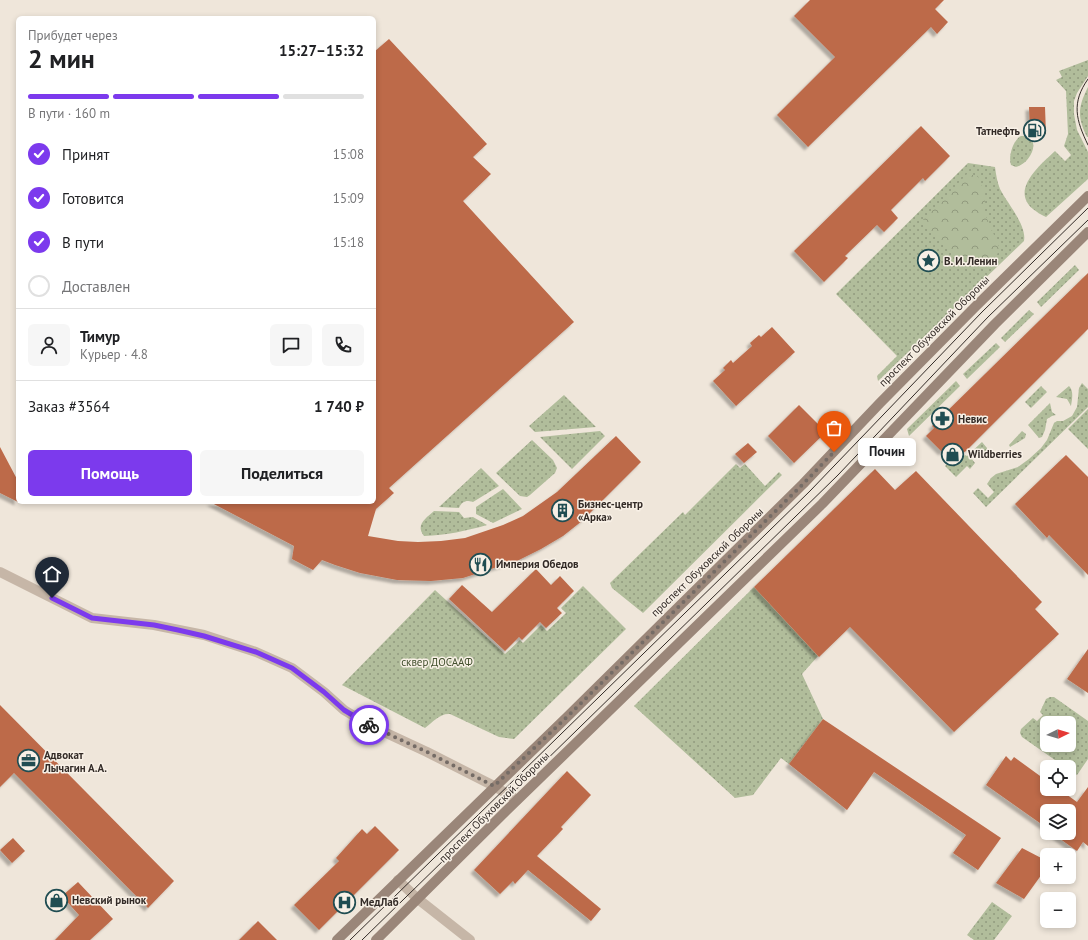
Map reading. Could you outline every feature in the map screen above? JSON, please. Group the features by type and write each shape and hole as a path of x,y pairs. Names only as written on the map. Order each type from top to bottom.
{"main road":[{"name":"проспект Обуховской Обороны","path":"337,940 494,786 567,717 803,484 880,403 1088,196"},
{"name":"проспект Обуховской Обороны","path":"376,940 517,800 822,504 995,324 1088,232"}],"street":[{"path":"0,572 92,618 154,625 204,636 256,652 292,668 324,692 344,710 369,725 427,752 494,786 517,800"},
{"path":"398,880 418,899 470,940"}],"green space":[{"path":"1088,60 1088,76 1077,93 1074,101 1074,114 1077,130 1088,152 1088,179 1046,217 1033,209 1027,202 1025,194 1026,186 1035,170 1055,151 1065,161 1071,155 1064,146 1068,134 1066,91 1056,80 1062,77 1059,71"},
{"path":"1088,87 1087,137 1080,118 1080,112 1082,100"},
{"path":"1021,136 1028,137 1032,140 1033,150 1027,160 1016,167 1011,165 1010,158 1016,141"},
{"path":"968,163 995,167 1000,189 1020,221 1024,241 878,381 877,376 897,356 836,294"},
{"path":"967,174 978,176 985,194 985,214 1000,249 995,258 979,262 970,262 962,259 946,248 923,220"},
{"path":"1075,265 1079,270 1041,307 1037,302"},
{"path":"1029,310 1034,314 1005,342 1001,338"},
{"path":"996,343 1000,347 967,379 963,374"},
{"path":"956,381 960,386 909,436 907,429"},
{"path":"1082,383 1088,389 1088,407 986,507 973,493 978,488 988,498 994,492 987,484 991,478 996,474 1018,467 1041,448 1047,440 1054,423 1057,421 1063,421 1072,416 1077,407 1079,388"},
{"path":"1041,386 1047,392 1031,408 1025,402"},
{"path":"1069,386 1072,393 1071,406 1067,399 1056,397"},
{"path":"564,395 596,427 535,432 529,426"},
{"path":"1050,403 1052,412 1056,415 1047,419 1045,430 1042,437 1039,438 1028,425"},
{"path":"1088,409 1088,449 1068,429"},
{"path":"600,431 605,436 572,469 540,437"},
{"path":"1022,431 1026,434 1025,438 1010,447 1009,445"},
{"path":"532,440 553,460 557,468 555,473 530,495 527,497 520,496 496,473"},
{"path":"982,442 987,448 987,453 984,456 978,451 971,458 975,463 970,469 967,466 956,477 945,466 951,460 953,462 965,455 967,456"},
{"path":"736,464 740,468 745,464 765,486 779,472 782,475 643,613 612,588 610,583 683,512 685,515"},
{"path":"481,468 499,486 473,502 463,502 459,508 439,507"},
{"path":"503,489 522,509 493,523 476,514 476,507"},
{"path":"434,511 459,512 464,518 473,517 487,525 441,535 424,536 421,525"},
{"name":"сквер ДОСААФ","path":"583,586 626,629 514,739 499,737 450,714 440,716 425,728 342,685 435,590 505,654 520,640 523,643 541,625 547,631 566,613 561,608"},
{"path":"754,587 818,656 802,674 823,719 789,764 781,758 753,795 735,798 634,706"},
{"path":"1054,697 1088,721 1088,759 1077,775 1076,760 1055,760 1044,752 1076,752 1076,716 1042,716 1043,715 1040,712 1046,699"},
{"path":"1033,718 1037,721 1040,718 1040,750 1022,737 1020,733 1021,729"},
{"path":"992,902 1012,916 994,940 974,940 967,935"}],"building":[{"path":"810,0 944,0 935,9 948,22 937,34 931,27 808,147 777,115 835,57 794,16"},
{"path":"389,39 487,144 473,157 491,174 463,201 574,322 389,488 394,493 376,509 368,536 398,541 441,541 465,538 503,525 523,516 557,492 616,436 641,462 582,521 563,536 519,560 463,578 431,581 397,580 360,573 322,560 313,570 292,559 294,546 214,504 376,504 376,50"},
{"path":"1029,107 1045,107 1046,134 1030,135"},
{"path":"921,126 950,156 925,181 923,178 891,210 898,218 884,232 877,225 845,256 848,258 824,282 794,251"},
{"path":"1088,273 1088,329 966,451 960,455 958,453 953,459 944,450 942,452 926,436 934,428 932,426"},
{"path":"772,327 795,352 736,406 713,381 725,370 723,368 731,360 733,363 752,346 750,343 759,335 761,337"},
{"path":"799,405 826,432 794,463 768,436"},
{"path":"748,443 757,452 744,463 735,454"},
{"path":"0,447 16,477 16,501 0,493"},
{"path":"1066,455 1088,477 1088,575 1049,535 1047,538 1015,504"},
{"path":"875,469 895,490 916,471 1042,602 1035,609 1059,634 954,732 850,627 819,657 754,587"},
{"path":"536,569 551,585 560,576 574,591 557,608 562,613 546,628 540,622 522,640 519,637 505,651 449,599 462,585 492,612"},
{"path":"1088,649 1088,693 1067,679"},
{"path":"0,705 174,881 148,908 14,773 0,787"},
{"path":"823,719 1001,838 978,870 953,853 966,835 874,772 847,810 789,764"},
{"path":"1006,756 1011,761 1014,757 1040,776 1040,796 1069,796 1077,802 1088,787 1088,846 1083,842 1077,851 1076,848 1073,848 1062,840 1076,840 1076,804 1040,804 1040,823 986,785"},
{"path":"567,771 591,795 561,827 563,829 537,856 601,909 591,921 528,870 515,884 513,881 500,894 474,870"},
{"path":"375,826 399,850 319,930 294,905 339,861 336,858 362,829 367,834"},
{"path":"13,838 25,851 12,863 0,850"},
{"path":"1022,848 1040,857 1040,877 1024,899 996,883"},
{"path":"78,882 113,919 90,940 55,940 79,915 62,896"},
{"path":"258,921 277,940 239,940"}],"tram line":[{"path":"1088,79 1079,96 1077,104 1078,119 1088,145"},
{"path":"350,940 810,491 982,312 1088,208"},
{"path":"362,940 838,475 988,317 1088,220"}],"way so far":[{"path":"369,725 494,786 567,717 834,452"}],"place":[{"name":"Татнефть","path":"1035,131"},
{"name":"В. И. Ленин","path":"928,261"},
{"name":"Невис","path":"942,419"},
{"name":"Почин","path":"834,452"},
{"name":"Wildberries","path":"952,454"},
{"name":"Бизнес-центр «Арка»","path":"562,510"},
{"name":"Империя Обедов","path":"481,564"},
{"name":"Адвокат Лычагин А.А.","path":"28,761"},
{"name":"Невский рынок","path":"57,900"},
{"name":"МедЛаб","path":"344,902"}],"route":[{"path":"52,598 92,618 154,625 204,636 256,652 292,668 324,692 344,710 369,725"}]}
